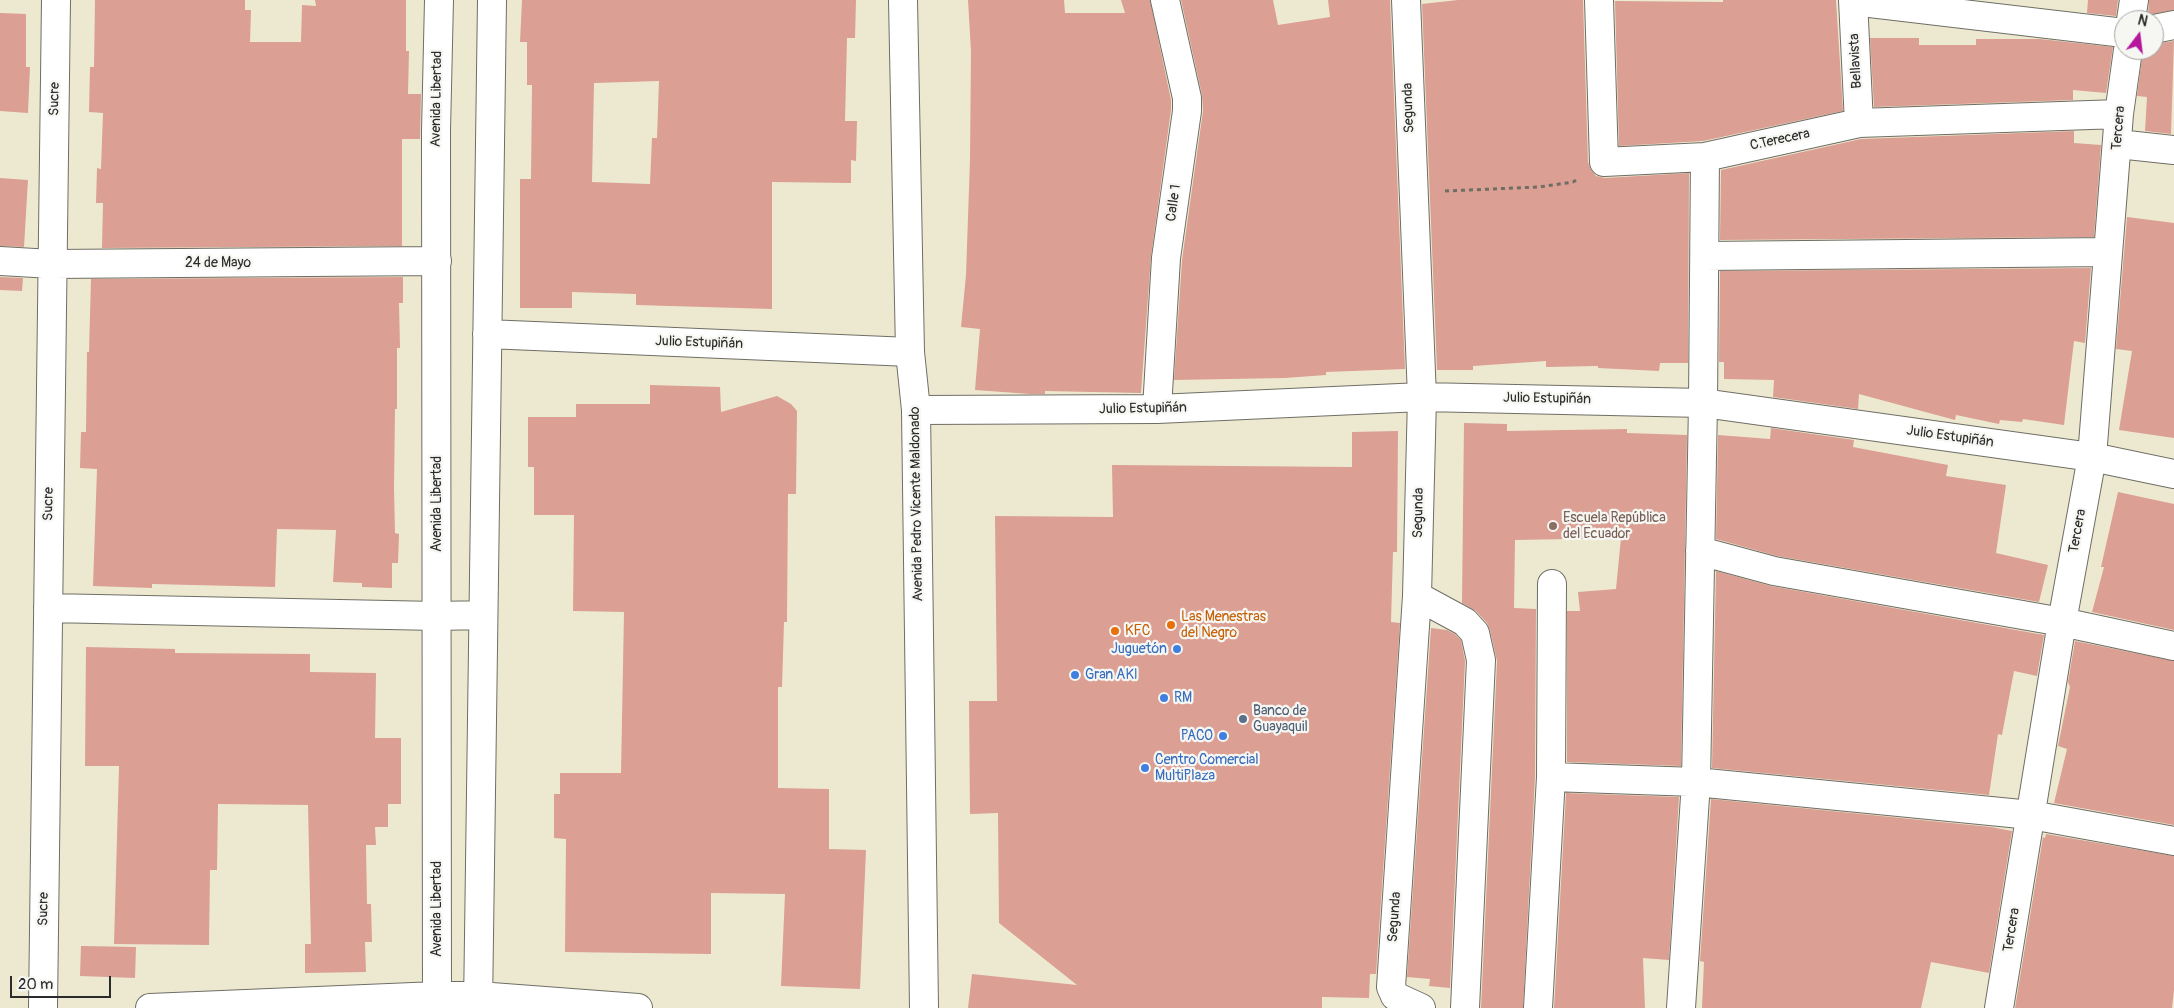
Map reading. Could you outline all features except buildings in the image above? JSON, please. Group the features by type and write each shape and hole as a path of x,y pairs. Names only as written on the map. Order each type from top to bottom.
{"street":[{"name":"Sucre","path":"43,1008 56,0"},
{"name":"Avenida Libertad","path":"436,1002 436,131 439,0"},
{"path":"478,1002 492,0"},
{"name":"Avenida Pedro Vicente Maldonado","path":"903,0 910,352 916,410 924,1008"},
{"name":"Calle 1","path":"1157,410 1166,258 1187,111 1187,98 1165,0"},
{"name":"Segunda","path":"1406,0 1412,190 1422,397 1417,596 1391,987 1396,996 1420,1008"},
{"path":"1599,0 1604,162"},
{"path":"1853,1 2114,32"},
{"name":"Bellavista","path":"1853,1 1859,123"},
{"name":"Tercera","path":"1999,1008 2062,622 2092,457 2119,114 2127,60"},
{"name":"C.Terecera","path":"1604,162 1705,157 1859,123 2119,114"},
{"path":"2118,144 2174,150"},
{"path":"1680,1008 1696,782 1703,403 1705,157"},
{"path":"1704,256 2108,252"},
{"name":"24 de Mayo","path":"0,261 52,264 437,261"},
{"name":"Julio Estupiñán","path":"487,334 910,352"},
{"name":"Julio Estupiñán","path":"916,410 1157,410 1422,397 1703,403 2092,457 2174,474"},
{"path":"1700,551 1774,571 2062,622 2174,646"},
{"path":"1538,1008 1552,777 1552,584"},
{"path":"1417,596 1465,622 1475,633 1481,660 1465,1008"},
{"path":"48,608 437,616 484,615"},
{"path":"1552,777 1696,782 2031,815 2174,841"},
{"path":"150,1008 478,1002 638,1008"}],"path":[{"path":"1412,190 1490,190 1539,187 1573,182 1604,162"}],"place":[{"name":"Escuela República del Ecuador","path":"1553,526"},
{"name":"Las Menestras del Negro","path":"1171,625"},
{"name":"KFC","path":"1115,631"},
{"name":"Juguetón","path":"1177,649"},
{"name":"Gran AKI","path":"1075,675"},
{"name":"RM","path":"1164,698"},
{"name":"Banco de Guayaquil","path":"1243,719"},
{"name":"PACO","path":"1223,736"},
{"name":"Centro Comercial MultiPlaza","path":"1145,768"}]}
